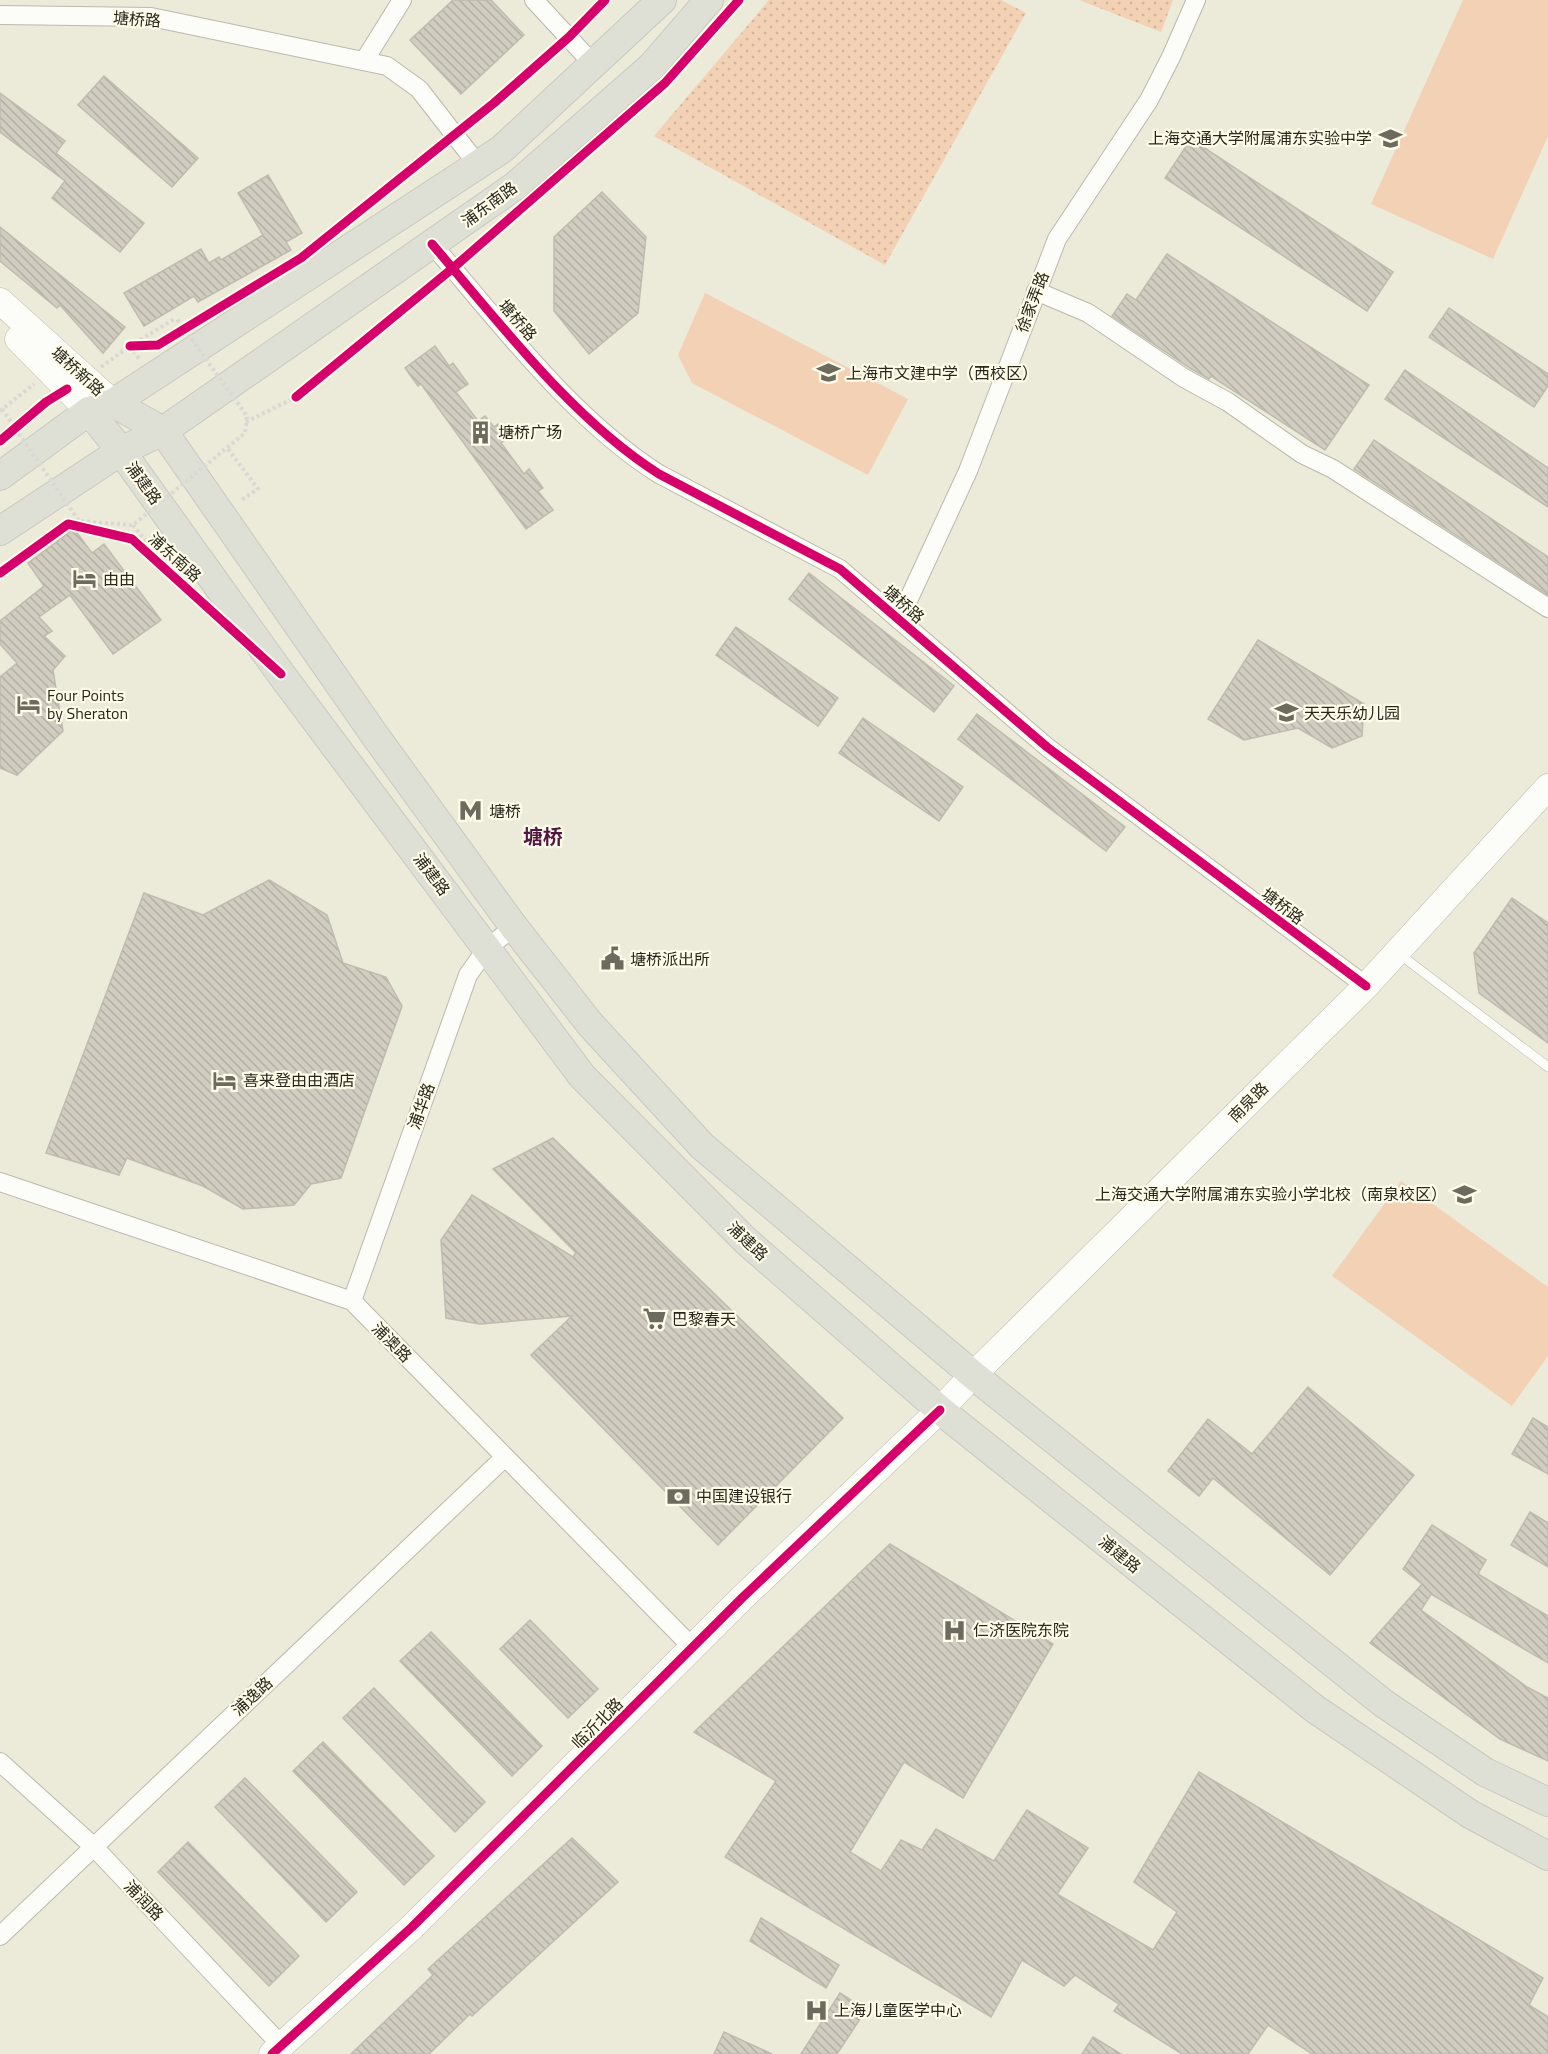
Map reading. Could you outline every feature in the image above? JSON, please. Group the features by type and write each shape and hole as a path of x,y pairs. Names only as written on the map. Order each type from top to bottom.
{"main road":[{"path":"0,476 101,407 152,377 502,149 662,0"},
{"name":"浦东南路","path":"0,531 121,451 163,431 515,186 652,66 710,0"},
{"name":"塘桥新路","path":"101,407 163,431"},
{"name":"塘桥新路","path":"101,407 121,451"},
{"path":"163,431 376,737 514,927 590,1024 702,1146 973,1375 1383,1703 1485,1772 1548,1802"},
{"name":"浦建路","path":"121,451 281,674 582,1076 746,1241 940,1410 1315,1708 1470,1814 1548,1856"}],"street":[{"path":"364,61 402,0"},
{"path":"534,0 593,64"},
{"name":"徐家弄路","path":"899,620 968,471 1036,291 1064,227 1119,148 1160,80 1196,0"},
{"name":"塘桥路","path":"0,15 151,17 387,66 418,89 478,165"},
{"name":"塘桥路","path":"432,244 529,355 605,435 631,456 659,474 826,560 1047,747 1366,986"},
{"path":"1036,291 1088,312 1184,378 1228,402 1302,454 1333,469 1548,608"},
{"name":"塘桥新路","path":"0,302 85,378 101,407"},
{"name":"塘桥新路","path":"0,323 50,371 101,407"},
{"name":"南泉路","path":"940,1410 1366,986 1548,787"},
{"name":"浦华路","path":"352,1301 468,975 487,948 514,927"},
{"name":"浦澳路","path":"0,1182 352,1301 693,1648"},
{"name":"临沂北路","path":"277,2049 412,1927 693,1648 940,1410"},
{"name":"浦逸路","path":"0,1936 505,1456"},
{"name":"浦润路","path":"0,1762 93,1846 277,2049"}],"lane":[{"path":"1398,953 1548,1067"}],"path":[{"path":"50,371 1,410 79,521 133,525 245,434 247,416 176,318 130,346 85,378"},
{"path":"178,333 188,327"},
{"path":"130,346 152,377"},
{"path":"130,346 148,346"},
{"path":"246,422 296,397 305,390"},
{"path":"8,435 23,422"},
{"path":"228,449 258,489"},
{"path":"68,524 111,534"},
{"path":"133,525 160,559 158,562"}],"shaded area":[{"path":"769,0 1001,0 1026,13 885,265 654,136"},
{"path":"1079,0 1173,0 1161,32"},
{"path":"1463,0 1548,0 1548,136 1493,259 1371,204"},
{"path":"705,293 908,399 868,475 692,383 678,355"},
{"path":"1401,1181 1548,1287 1548,1356 1512,1406 1332,1276"}],"building":[{"path":"453,0 491,0 524,35 461,94 410,40"},
{"path":"104,76 198,158 172,187 78,105"},
{"path":"0,93 65,141 56,153 144,223 120,252 52,198 65,181 0,132"},
{"path":"1191,139 1393,272 1367,311 1165,178"},
{"path":"268,175 302,233 286,242 291,250 198,302 194,296 144,326 124,293 201,249 209,263 219,257 221,260 263,235 238,193"},
{"path":"602,192 646,237 638,313 589,354 554,311 554,237"},
{"path":"0,227 125,327 103,353 60,305 57,308 0,261"},
{"path":"1167,254 1369,385 1325,450 1211,376 1209,379 1190,368 1112,316 1127,294 1136,300"},
{"path":"1449,308 1548,374 1548,386 1534,407 1429,337"},
{"name":"塘桥广场","path":"435,346 449,366 453,363 468,384 456,392 478,421 485,416 494,427 498,424 508,438 501,443 524,474 529,469 543,488 538,491 553,510 526,529 421,384 418,386 405,368"},
{"path":"1405,370 1548,468 1548,507 1385,399"},
{"path":"1374,440 1548,557 1548,595 1354,469"},
{"path":"74,529 92,553 104,544 161,620 113,654 70,595 39,617 52,631 44,636 65,656 53,670 63,731 17,775 0,768 0,677 17,663 0,644 0,621 44,586 28,563"},
{"path":"809,573 954,686 934,712 789,599"},
{"path":"736,627 838,698 818,726 716,655"},
{"path":"1258,640 1364,704 1362,736 1332,748 1298,728 1244,740 1208,719"},
{"path":"977,714 1125,827 1106,851 958,739"},
{"path":"863,718 963,787 939,821 839,753"},
{"name":"喜来登由由酒店","path":"269,880 327,915 343,963 386,977 402,1006 341,1178 311,1184 294,1205 243,1209 203,1186 127,1158 119,1175 46,1153 144,893 203,915"},
{"path":"1512,898 1548,923 1548,1043 1479,993 1474,953"},
{"name":"巴黎春天","path":"553,1138 843,1418 718,1545 531,1355 572,1316 480,1324 446,1318 441,1240 472,1195 573,1257 576,1253 493,1169"},
{"path":"1308,1387 1414,1475 1330,1575 1213,1478 1199,1496 1168,1471 1208,1419 1252,1454"},
{"path":"1533,1418 1548,1427 1548,1474 1512,1454"},
{"path":"1530,1512 1548,1523 1548,1567 1511,1545"},
{"path":"1432,1525 1486,1560 1478,1574 1548,1616 1548,1663 1431,1594 1421,1610 1527,1687 1548,1698 1548,1761 1500,1739 1370,1643 1422,1584 1403,1569"},
{"path":"890,1544 1053,1644 963,1798 904,1762 850,1852 881,1871 901,1840 922,1850 936,1829 994,1861 1027,1810 1088,1848 1057,1894 1153,1950 1177,1912 1134,1882 1199,1772 1543,1978 1529,2005 1548,2017 1548,2054 1312,2054 1268,2025 1248,2054 1182,2054 1114,2011 1119,2004 1075,1975 1064,1986 1022,1960 991,2017 725,1857 776,1781 694,1732"},
{"path":"530,1620 598,1689 568,1718 500,1649"},
{"path":"431,1632 542,1746 512,1776 400,1661"},
{"path":"374,1688 485,1802 455,1832 343,1718"},
{"path":"323,1742 434,1856 404,1885 293,1771"},
{"path":"245,1778 357,1892 326,1922 215,1807"},
{"path":"572,1838 618,1882 472,2016 470,2014 429,2054 351,2054 433,1975 428,1969"},
{"path":"188,1842 299,1956 269,1986 158,1872"},
{"path":"761,1918 839,1965 826,1988 750,1941"},
{"path":"840,1993 866,2010 837,2054 801,2054"},
{"path":"724,2032 772,2054 714,2054"},
{"path":"1093,2037 1121,2054 1082,2054"}],"cycle path":[{"path":"130,346 158,345 301,258 494,103 569,37 605,0"},
{"path":"296,397 453,268 665,83 739,0"},
{"path":"432,244 538,368 596,426 627,452 659,474 840,569 1047,747 1366,986"},
{"path":"0,441 46,402 67,389"},
{"path":"0,573 68,524 132,539 281,674"},
{"path":"272,2054 412,1927 742,1598 940,1410"}],"place":[{"name":"上海交通大学附属浦东实验中学","path":"1390,138"},
{"name":"上海市文建中学（西校区）","path":"828,373"},
{"name":"塘桥广场","path":"480,432"},
{"name":"由由","path":"85,579"},
{"name":"Four Points by Sheraton","path":"29,704"},
{"name":"天天乐幼儿园","path":"1286,713"},
{"name":"塘桥","path":"471,811"},
{"name":"塘桥派出所","path":"612,959"},
{"name":"喜来登由由酒店","path":"225,1080"},
{"name":"上海交通大学附属浦东实验小学北校（南泉校区）","path":"1465,1194"},
{"name":"巴黎春天","path":"654,1319"},
{"name":"中国建设银行","path":"678,1496"},
{"name":"仁济医院东院","path":"955,1630"},
{"name":"上海儿童医学中心","path":"816,2010"}],"district":[{"name":"塘桥","path":"543,836"}]}
